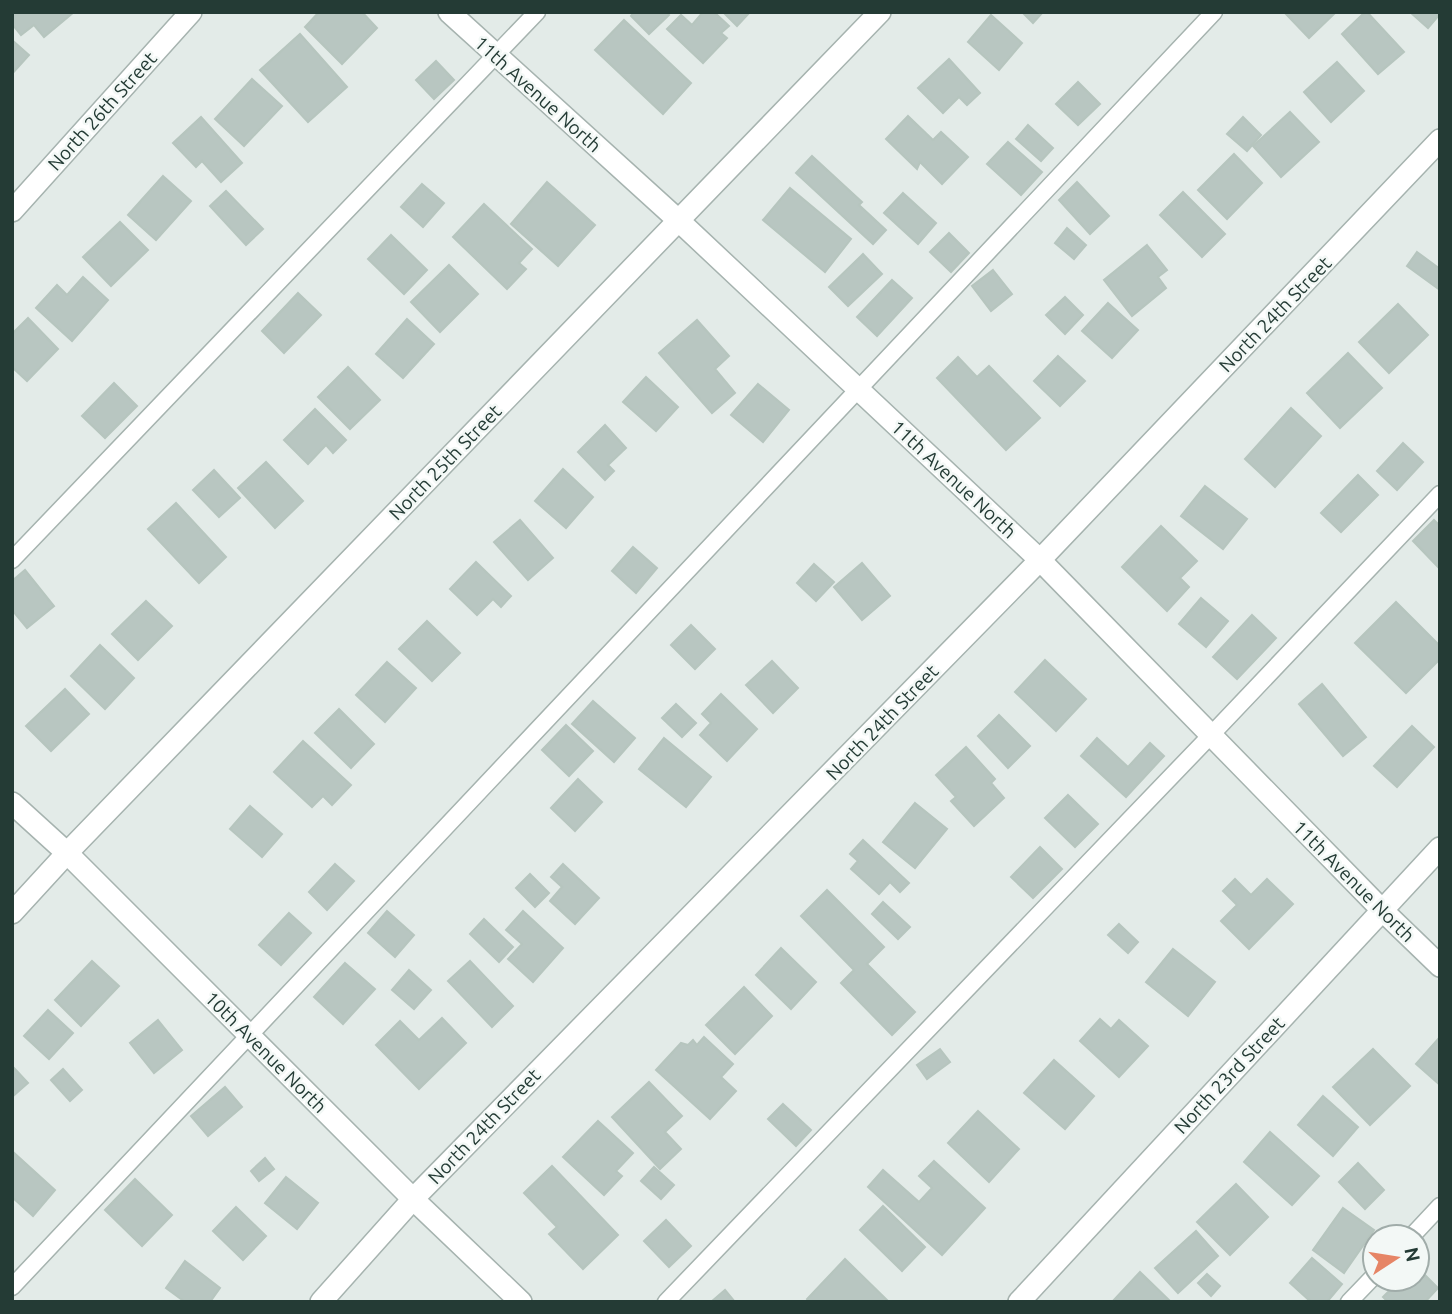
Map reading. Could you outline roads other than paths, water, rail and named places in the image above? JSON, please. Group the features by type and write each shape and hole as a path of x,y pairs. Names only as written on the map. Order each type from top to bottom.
{"street":[{"name":"North 26th Street","path":"12,211 191,12"},
{"name":"11th Avenue North","path":"449,12 678,220 1041,560 1382,910 1440,966"},
{"name":"North 25th Street","path":"12,914 67,853 880,12"},
{"name":"North 24th Street","path":"321,1302 412,1199 1041,560 1440,140"},
{"name":"10th Avenue North","path":"12,803 67,853 412,1199 521,1302"},
{"name":"North 23rd Street","path":"1019,1302 1440,848"}],"lane":[{"path":"12,559 537,12"},
{"path":"12,1287 1214,12"},
{"path":"666,1302 1440,494"},
{"path":"1424,1223 1440,1206"}]}
